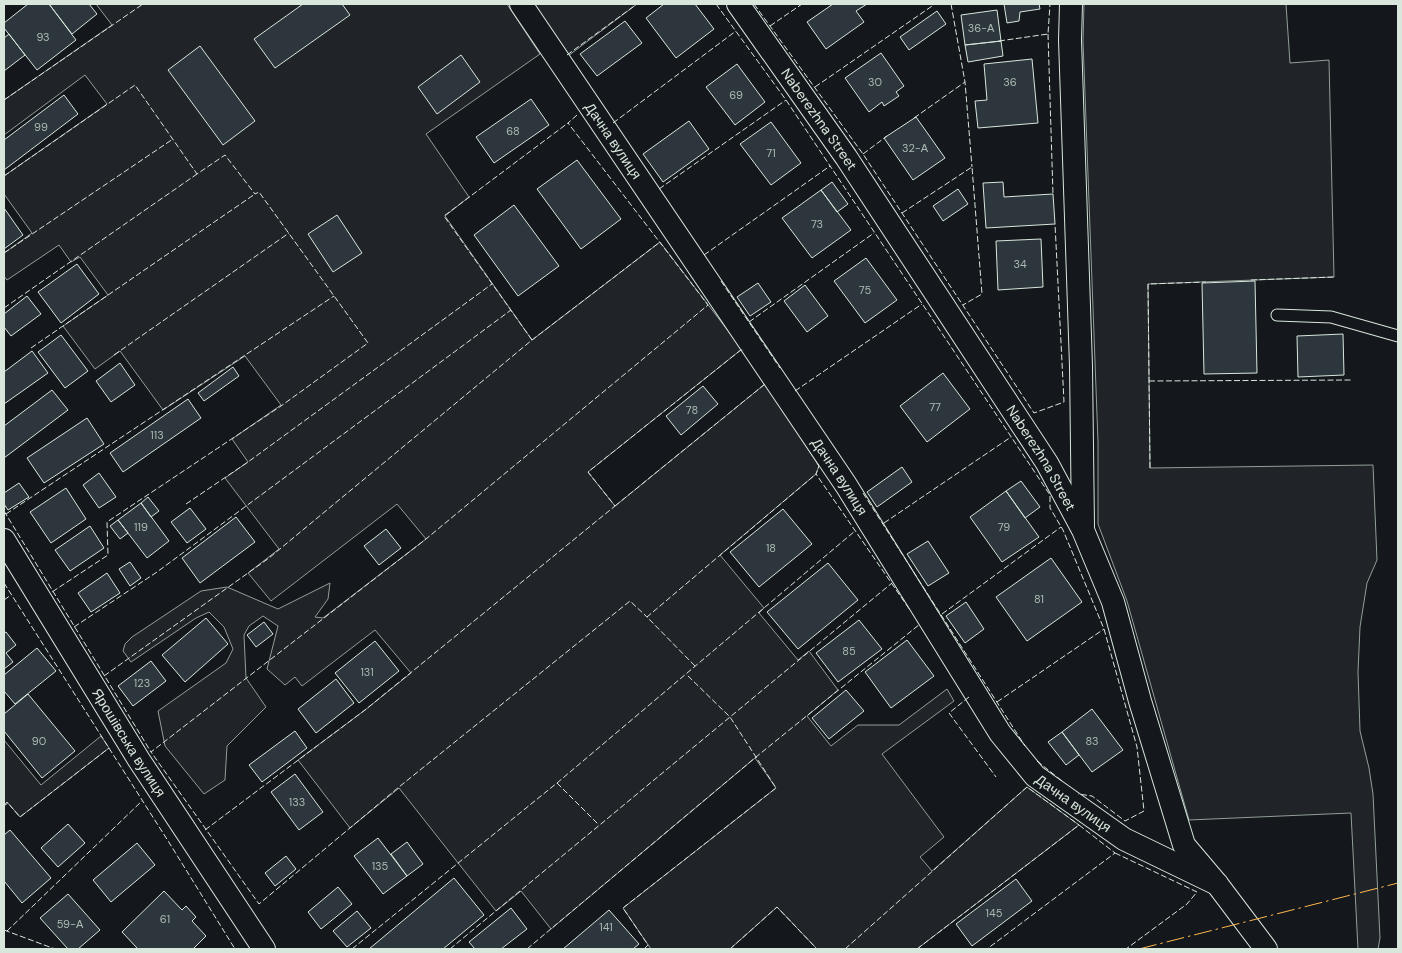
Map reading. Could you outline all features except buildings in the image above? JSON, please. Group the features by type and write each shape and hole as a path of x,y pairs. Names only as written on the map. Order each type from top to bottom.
{"street":[{"name":"Дачна вулиця","path":"521,4 846,485 1000,733 1035,776 1124,839 1217,884"},
{"name":"Naberezhna Street","path":"738,4 846,157 1047,463 1084,530 1113,602 1140,701 1184,845 1217,884 1266,949"},
{"path":"1072,4 1070,40 1081,366 1084,530"},
{"name":"Ярошівська вулиця","path":"4,540 139,760 260,946"}],"lane":[{"path":"1277,315 1331,317 1398,336"}],"shaded area":[{"path":"96,4 507,4 540,54 426,134 469,197 445,216 532,340 660,242 742,349 588,472 615,506 765,384 819,466 816,474 720,555 764,608 759,613 798,660 809,651 838,690 807,716 831,746 858,725 899,725 947,689 954,701 882,754 944,837 920,857 932,871 1027,787 1079,825 917,949 817,949 777,907 730,949 651,949 623,908 776,788 755,758 551,929 521,891 496,911 399,788 350,828 298,760 411,673 375,630 302,686 295,677 285,685 267,669 278,626 263,616 249,626 244,635 246,678 266,707 227,746 225,780 204,794 165,746 158,711 226,663 233,649 224,627 209,612 196,618 131,662 123,651 125,644 132,637 201,591 227,587 278,609 330,583 328,599 315,617 323,618 426,539 397,504 271,601 248,573 279,549 225,478 248,462 232,439 281,405 245,356 163,410 120,351 95,369 63,326 108,295 80,257 71,262 59,245 7,280 4,276 4,253 32,233 4,194 4,176 107,104 85,75 4,135 4,100 112,25"},
{"path":"533,4 637,4 568,56"},
{"path":"1084,4 1286,4 1290,63 1329,60 1334,277 1148,284 1150,468 1373,465 1377,560 1367,583 1360,627 1358,672 1360,731 1373,794 1380,938 1378,949 1358,949 1351,813 1189,820 1127,601 1098,524 1098,442 1083,41"},
{"path":"101,736 109,748 20,817 8,803 4,806 4,740 41,785"}],"fence":[{"path":"4,100 143,4"},
{"path":"567,55 637,4"},
{"path":"716,4 786,100 1050,495 1050,508 1063,530 1104,629 1137,747 1144,811 1125,821 1092,796 1078,794"},
{"path":"754,4 863,154 1034,413 1064,402 1055,224"},
{"path":"770,26 802,4"},
{"path":"815,87 935,4"},
{"path":"951,4 965,82 972,167"},
{"path":"999,41 1048,34 1050,4"},
{"path":"613,123 736,31"},
{"path":"1048,34 1053,194"},
{"path":"914,118 965,82"},
{"path":"4,176 135,85 197,174 225,155 255,194 259,192 368,343 281,406 107,522 108,555 52,592"},
{"path":"659,189 786,100"},
{"path":"577,115 568,123 708,305 426,539 151,752 259,904 399,787 630,601 647,617"},
{"path":"532,340 444,216 568,123"},
{"path":"863,154 887,136"},
{"path":"4,253 173,139"},
{"path":"704,255 830,166"},
{"path":"902,213 972,167 982,294 963,305"},
{"path":"4,308 197,174"},
{"path":"31,348 255,194"},
{"path":"114,355 289,233"},
{"path":"749,322 874,233"},
{"path":"104,676 269,558 532,340 660,242"},
{"path":"1251,280 1334,277"},
{"path":"721,281 780,368"},
{"path":"1150,468 1148,284 1206,282"},
{"path":"186,504 248,462 492,284"},
{"path":"6,514 334,296"},
{"path":"795,391 922,304"},
{"path":"74,627 157,572 511,310"},
{"path":"205,830 365,710 615,506 588,472 742,349 743,351"},
{"path":"1149,381 1352,380"},
{"path":"615,506 765,384"},
{"path":"884,523 1011,437"},
{"path":"817,463 819,466 816,474 910,610"},
{"path":"695,666 647,617 816,474"},
{"path":"863,493 1025,746"},
{"path":"4,511 151,752"},
{"path":"942,614 1061,527"},
{"path":"352,949 557,783 855,531"},
{"path":"4,583 235,949"},
{"path":"527,949 756,757 730,717 892,583"},
{"path":"4,600 11,595"},
{"path":"644,949 648,945 623,908 776,788 756,757 920,624"},
{"path":"997,702 1104,629"},
{"path":"450,949 730,717 686,674"},
{"path":"969,697 949,713 996,777"},
{"path":"4,806 7,802 20,817 109,748"},
{"path":"1037,761 1062,781"},
{"path":"557,783 599,825"},
{"path":"845,949 1027,787 1079,825"},
{"path":"7,931 142,801"},
{"path":"917,949 1079,825 1115,853 987,949"},
{"path":"1115,853 1197,892 1187,904 1126,949"},
{"path":"730,949 777,907 817,949"},
{"path":"4,930 55,949"}],"power":[{"path":"1139,949 1398,883"}]}
